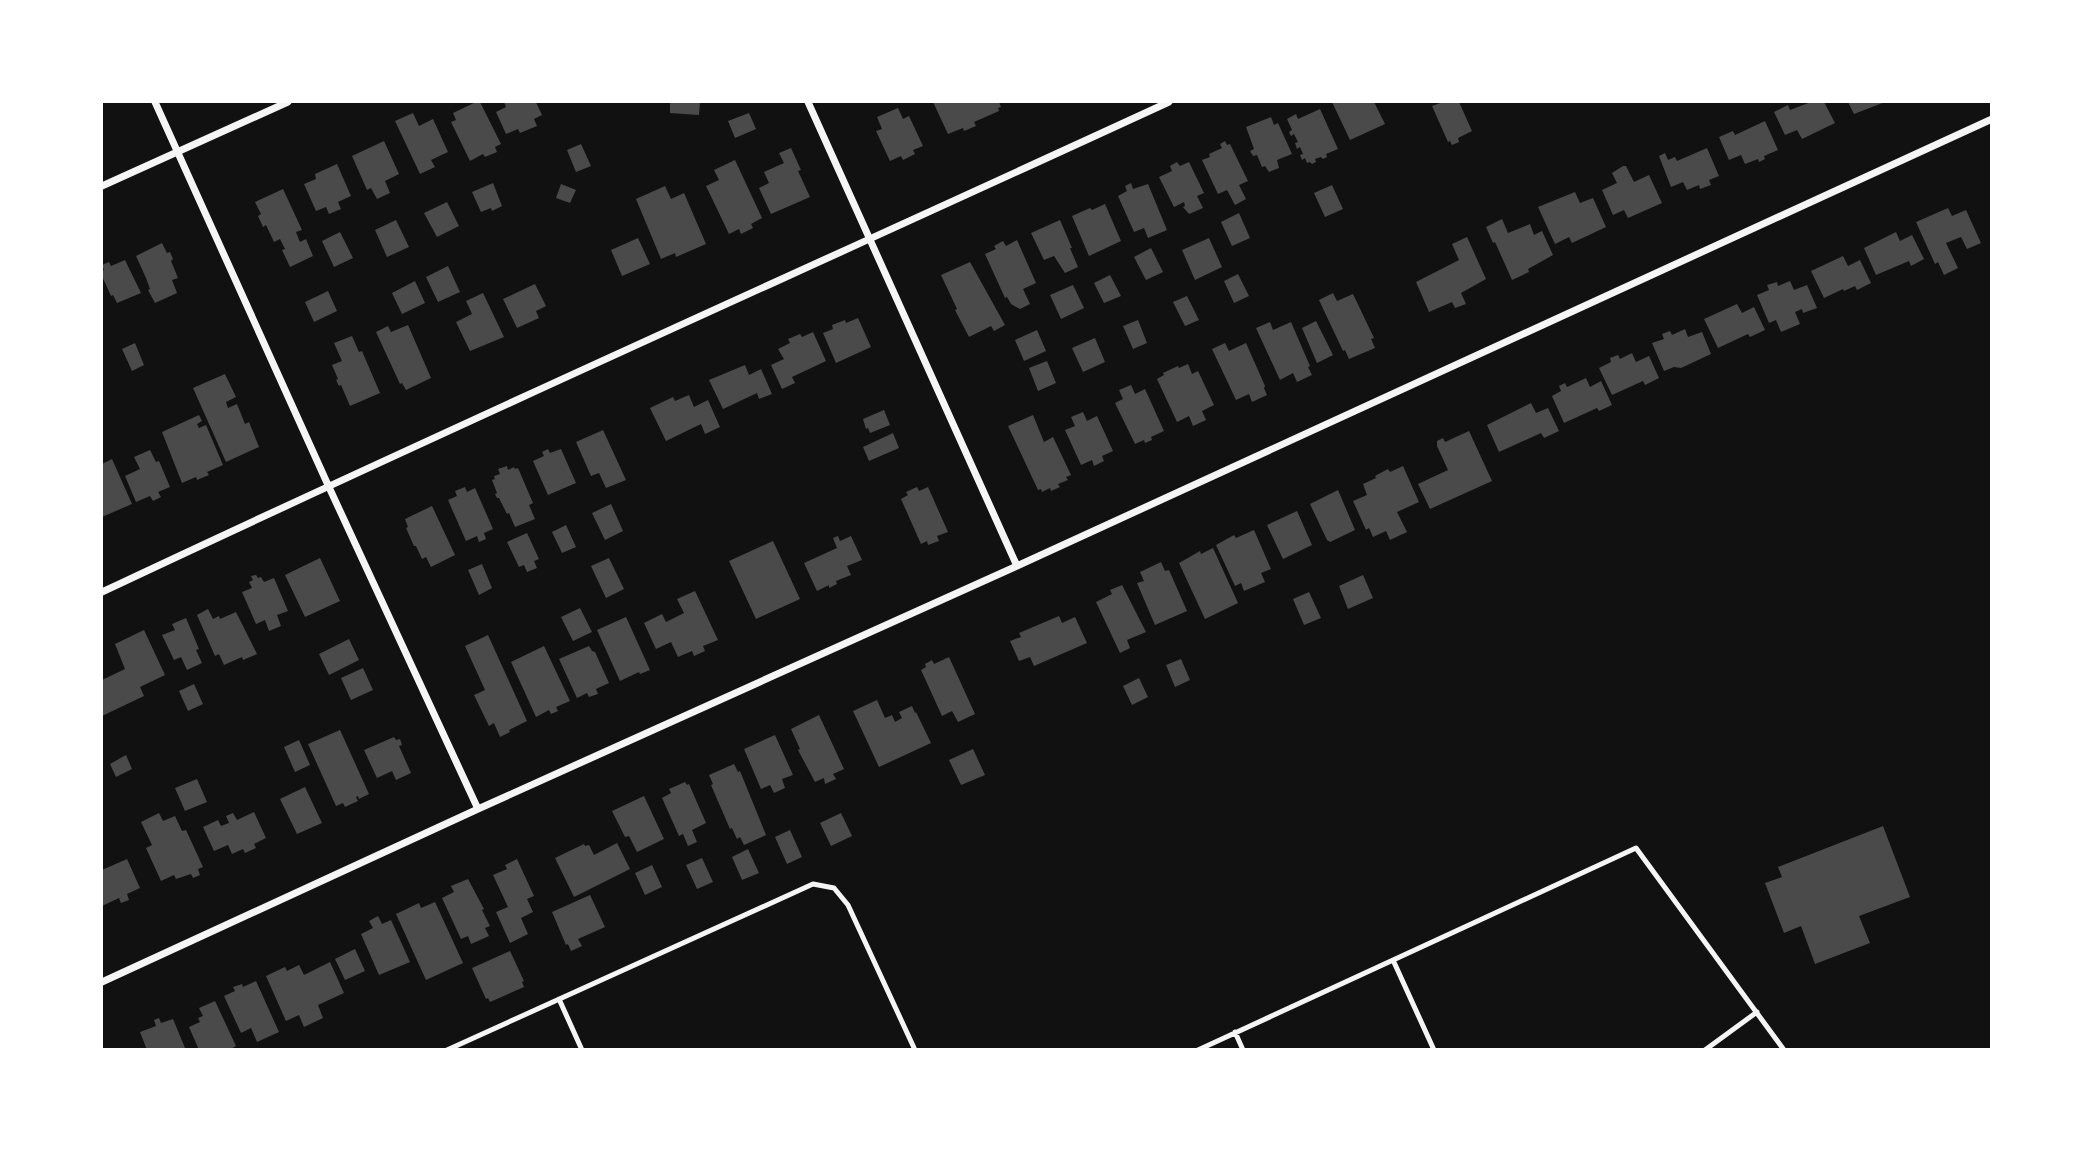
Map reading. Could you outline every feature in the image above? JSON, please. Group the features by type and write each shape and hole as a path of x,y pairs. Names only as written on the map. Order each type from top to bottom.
{"street":[{"path":"155,102 478,809"},
{"path":"102,186 288,102"},
{"path":"808,102 1017,566"},
{"path":"102,592 328,485 1169,102"},
{"path":"102,982 1992,119"}],"lane":[{"path":"1198,1049 1636,848 1784,1049"},
{"path":"447,1049 813,884 834,888 848,905 915,1049"},
{"path":"1393,960 1434,1049"},
{"path":"559,999 582,1049"},
{"path":"1705,1049 1757,1012"},
{"path":"1236,1032 1243,1049"}],"building":[{"path":"480,102 501,144 495,147 497,152 485,157 483,154 470,161 451,122 456,120 453,113"},
{"path":"504,102 536,102 542,115 534,119 537,126 520,133 518,129 506,134 496,112 506,107"},
{"path":"670,102 700,102 699,115 670,113"},
{"path":"933,102 999,102 1001,107 998,108 999,111 974,122 976,126 948,134"},
{"path":"1332,102 1374,102 1385,124 1350,140"},
{"path":"1443,102 1459,102 1472,131 1458,138 1459,142 1452,145 1448,142 1432,106"},
{"path":"1811,102 1824,102 1835,123 1802,139 1797,130 1785,135 1774,112 1788,105 1790,110"},
{"path":"1848,102 1885,102 1854,114"},
{"path":"898,108 903,119 909,116 923,146 913,150 915,154 903,160 901,156 890,161 876,131 882,129 877,117"},
{"path":"1320,109 1338,149 1326,154 1327,157 1323,159 1315,159 1316,162 1312,164 1307,163 1305,158 1302,160 1300,155 1303,154 1300,147 1297,149 1295,143 1298,142 1294,134 1291,136 1289,132 1292,130 1287,119 1296,114 1298,119"},
{"path":"413,113 419,126 433,119 448,152 431,160 435,167 420,174 395,121"},
{"path":"749,113 756,129 735,138 728,121"},
{"path":"1271,117 1274,125 1278,123 1292,154 1277,160 1279,168 1269,172 1265,166 1262,167 1257,155 1253,156 1250,151 1254,149 1246,127"},
{"path":"1765,121 1778,150 1764,156 1765,159 1759,162 1758,159 1745,164 1741,155 1729,160 1719,137 1733,131 1735,135"},
{"path":"384,141 399,174 385,181 390,193 377,199 371,188 367,190 352,156"},
{"path":"1225,141 1227,145 1230,144 1248,181 1239,185 1246,199 1235,205 1227,190 1218,194 1202,160 1222,148 1220,144"},
{"path":"581,144 591,166 576,172 567,150"},
{"path":"791,148 810,197 771,214 759,188 769,183 764,172 784,163 779,153"},
{"path":"1707,148 1719,176 1709,180 1711,185 1700,189 1699,185 1687,190 1683,182 1671,187 1659,156 1665,153 1668,160 1675,157 1677,161"},
{"path":"735,160 762,218 751,224 753,228 741,234 739,229 729,234 706,186 719,180 714,170"},
{"path":"1177,162 1180,166 1189,162 1204,193 1197,196 1203,208 1189,214 1183,207 1184,202 1174,207 1159,177 1172,171 1170,166"},
{"path":"337,164 351,196 338,202 341,209 329,214 326,207 316,211 304,184 316,179 315,174"},
{"path":"1626,166 1634,182 1649,175 1662,203 1628,218 1624,210 1613,215 1602,190 1617,183 1612,173"},
{"path":"493,183 502,206 481,212 472,192"},
{"path":"1131,183 1133,189 1148,184 1167,230 1148,238 1144,228 1134,232 1118,196 1127,191 1125,186"},
{"path":"561,184 576,190 570,203 556,198"},
{"path":"1332,185 1343,209 1325,217 1314,193"},
{"path":"665,186 671,199 684,193 706,244 676,257 675,253 661,259 636,199"},
{"path":"283,189 302,230 296,232 300,242 306,239 313,256 290,267 280,239 274,242 266,225 263,227 255,202"},
{"path":"1575,192 1580,203 1593,198 1606,227 1572,243 1569,237 1555,244 1538,207"},
{"path":"447,202 459,226 437,237 424,213"},
{"path":"1105,204 1121,241 1089,256 1072,216"},
{"path":"1948,208 1952,216 1966,210 1981,243 1967,249 1961,237 1946,243 1958,268 1944,275 1938,262 1935,264 1916,222"},
{"path":"1239,213 1250,238 1232,246 1221,222"},
{"path":"1502,219 1508,233 1530,224 1534,235 1542,231 1553,255 1512,280 1486,227"},
{"path":"396,220 409,247 387,257 375,230"},
{"path":"1060,220 1078,267 1065,273 1054,256 1044,260 1031,233"},
{"path":"340,232 353,258 334,267 322,241"},
{"path":"1896,232 1900,241 1912,235 1924,259 1911,266 1909,261 1876,275 1864,248"},
{"path":"1467,237 1486,279 1461,293 1466,304 1455,308 1452,302 1429,312 1416,282 1459,260 1452,244"},
{"path":"638,238 650,264 622,276 611,250"},
{"path":"1209,238 1222,267 1195,280 1182,250"},
{"path":"1017,240 1036,283 1023,289 1030,304 1020,309 1005,298 985,254 996,249 994,246 1003,241 1006,246"},
{"path":"162,243 173,259 171,261 178,278 172,280 177,293 155,303 136,256"},
{"path":"1151,248 1163,272 1146,280 1134,257"},
{"path":"1843,256 1848,266 1860,260 1871,283 1857,290 1855,286 1844,291 1843,289 1824,298 1811,271"},
{"path":"125,260 141,293 117,303 102,276 102,265 109,262 111,266"},
{"path":"970,262 1005,325 994,331 991,326 969,337 941,275"},
{"path":"448,266 460,292 438,302 426,277"},
{"path":"1238,274 1249,296 1234,303 1224,281"},
{"path":"1110,275 1121,296 1104,303 1094,283"},
{"path":"415,281 425,303 402,314 392,293"},
{"path":"1790,281 1794,290 1807,285 1817,308 1803,313 1802,309 1795,312 1800,324 1781,332 1776,320 1769,323 1757,295 1769,290 1767,285 1777,282 1778,286"},
{"path":"535,284 546,306 536,311 539,318 517,328 503,299"},
{"path":"1073,285 1084,308 1061,319 1050,295"},
{"path":"328,291 337,311 314,322 305,302"},
{"path":"483,293 504,337 470,351 456,322 472,314 466,301"},
{"path":"1333,293 1337,301 1353,294 1374,338 1371,339 1375,348 1349,359 1319,300"},
{"path":"1187,296 1199,320 1185,326 1173,302"},
{"path":"1737,304 1742,313 1754,307 1765,330 1750,337 1748,334 1718,348 1704,319"},
{"path":"858,318 871,347 836,363 823,333 833,329 832,325"},
{"path":"1138,320 1147,343 1133,349 1123,326"},
{"path":"1316,321 1333,355 1317,363 1302,328"},
{"path":"1270,322 1273,330 1291,322 1312,375 1297,382 1293,373 1280,380 1256,328"},
{"path":"408,325 431,378 406,390 402,383 400,384 376,332 388,326 391,332"},
{"path":"1685,329 1688,337 1702,332 1711,354 1681,368 1674,367 1664,371 1652,343 1664,339 1662,334 1670,331 1672,335"},
{"path":"1037,330 1046,351 1024,361 1015,340"},
{"path":"813,332 826,361 792,377 795,383 782,389 771,365 784,359 778,349 790,343 788,339"},
{"path":"352,336 359,352 362,351 380,393 350,406 336,380 338,379 332,365 342,361 334,343"},
{"path":"1095,338 1105,362 1083,372 1072,348"},
{"path":"135,343 144,365 132,371 122,349"},
{"path":"1225,343 1229,351 1246,343 1267,395 1252,402 1249,394 1236,400 1212,349"},
{"path":"1632,353 1636,362 1649,356 1659,378 1645,385 1643,381 1612,395 1599,368 1611,362 1610,358 1618,355 1620,359"},
{"path":"1047,361 1056,383 1038,391 1029,368"},
{"path":"1188,364 1192,374 1198,371 1214,405 1202,411 1206,420 1193,426 1189,416 1177,422 1157,379 1164,375 1163,373"},
{"path":"745,365 749,375 761,369 772,394 759,399 757,393 723,409 709,380"},
{"path":"225,374 236,397 226,402 228,408 237,404 245,424 249,422 259,447 226,462 193,388"},
{"path":"1586,378 1590,387 1601,381 1612,405 1599,411 1597,408 1564,423 1552,396 1561,391 1559,386 1565,383 1567,387"},
{"path":"1131,385 1135,394 1145,389 1164,431 1145,443 1144,440 1135,444 1115,403 1123,399 1119,390"},
{"path":"689,395 694,407 708,400 720,427 705,434 701,424 666,441 650,408 673,397 675,401"},
{"path":"1531,403 1536,413 1548,408 1559,431 1544,438 1541,433 1499,452 1487,425"},
{"path":"884,410 890,425 870,433 863,419"},
{"path":"1083,412 1087,421 1097,416 1113,451 1102,456 1104,461 1094,466 1092,460 1081,465 1065,430 1075,426 1071,417"},
{"path":"199,415 202,421 197,424 199,428 206,425 223,465 207,472 209,475 182,483 162,432"},
{"path":"1033,415 1044,442 1053,437 1071,475 1066,477 1068,480 1058,484 1060,487 1051,491 1050,488 1042,492 1041,489 1038,490 1008,426"},
{"path":"603,430 626,480 606,488 599,473 591,476 576,442"},
{"path":"1469,431 1492,481 1430,509 1418,484 1448,470 1437,441 1443,438 1445,442"},
{"path":"893,433 899,448 869,461 863,447"},
{"path":"548,449 550,453 561,449 576,483 548,495 533,461 544,456 542,452"},
{"path":"150,450 156,462 159,461 170,487 158,492 161,497 153,501 150,496 136,502 125,476 140,469 134,457"},
{"path":"112,459 132,504 102,517 102,464"},
{"path":"507,466 508,470 518,468 533,503 529,505 535,519 515,527 509,513 507,514 495,494 497,493 492,480 500,474 498,469"},
{"path":"1403,466 1419,502 1397,512 1407,532 1390,540 1386,531 1373,537 1369,528 1366,530 1353,501 1367,495 1363,484 1388,469 1390,472"},
{"path":"465,487 467,492 475,488 493,529 484,533 486,539 479,542 477,536 466,541 448,500 457,496 455,491"},
{"path":"917,487 919,491 928,487 948,532 937,536 939,541 928,545 927,541 921,544 901,499 908,495 906,492"},
{"path":"1338,490 1355,530 1330,542 1310,504"},
{"path":"611,504 623,531 605,540 592,513"},
{"path":"432,506 455,555 431,567 426,557 422,559 414,546 405,519"},
{"path":"1297,511 1312,545 1283,559 1267,525"},
{"path":"566,525 576,547 562,553 552,532"},
{"path":"1254,530 1271,569 1261,573 1265,582 1244,591 1241,583 1235,586 1216,545 1234,535 1236,538"},
{"path":"527,533 539,559 534,561 537,568 527,572 524,565 519,567 507,542"},
{"path":"838,536 840,541 851,536 862,560 847,566 851,575 836,581 837,584 829,588 829,585 817,591 804,563 837,548 833,538"},
{"path":"773,541 800,599 756,619 729,561"},
{"path":"1213,548 1238,603 1205,619 1179,563 1200,551 1201,554"},
{"path":"320,558 340,601 305,617 285,575"},
{"path":"609,558 624,589 606,598 591,566"},
{"path":"1161,562 1165,571 1169,570 1187,611 1155,625 1137,583 1144,581 1140,572"},
{"path":"482,564 492,588 479,595 468,570"},
{"path":"256,575 264,582 274,578 288,611 277,615 281,626 269,631 265,620 256,624 242,592 252,588 249,582 253,580 251,576"},
{"path":"1363,575 1373,598 1348,609 1339,586"},
{"path":"1122,585 1146,632 1127,640 1130,648 1120,653 1096,602 1112,594 1110,590"},
{"path":"695,591 718,640 703,646 705,651 694,656 692,651 678,657 671,642 656,649 644,623 662,614 666,622 684,613 677,599"},
{"path":"1309,592 1321,618 1304,625 1293,599"},
{"path":"580,608 592,632 573,641 561,617"},
{"path":"208,609 213,619 236,612 257,654 224,665 219,654 215,656 197,615"},
{"path":"1059,616 1062,623 1075,617 1087,643 1034,666 1030,657 1019,661 1010,641 1021,637 1019,633"},
{"path":"626,617 650,670 620,681 597,630"},
{"path":"186,618 202,663 187,670 181,657 174,660 162,635 175,630 172,624"},
{"path":"144,630 165,675 140,687 144,696 102,716 102,680 125,669 115,644"},
{"path":"488,635 527,721 500,737 494,723 489,726 474,695 485,690 465,646"},
{"path":"349,639 359,660 329,675 319,654"},
{"path":"544,646 570,701 556,707 558,711 551,714 549,710 536,717 511,662"},
{"path":"589,646 595,652 609,683 596,689 598,694 589,697 587,693 577,698 559,659"},
{"path":"949,657 975,714 958,722 952,711 942,716 921,670 932,660 934,664"},
{"path":"1181,659 1190,680 1175,687 1166,665"},
{"path":"363,668 373,690 351,700 341,678"},
{"path":"1139,678 1148,697 1132,705 1123,686"},
{"path":"194,684 203,704 188,711 179,691"},
{"path":"877,700 885,718 892,715 895,722 902,718 899,712 912,706 931,743 879,767 853,711"},
{"path":"819,715 844,769 833,774 836,779 825,784 824,778 815,782 798,750 800,749 791,729"},
{"path":"340,730 369,794 359,799 356,797 358,801 345,807 343,803 336,806 308,744"},
{"path":"775,735 793,775 782,779 785,788 774,793 770,785 761,789 744,749"},
{"path":"394,737 396,740 400,739 402,745 399,746 411,773 396,780 392,771 377,778 364,750"},
{"path":"299,740 310,765 295,772 284,747"},
{"path":"973,749 985,775 961,785 949,760"},
{"path":"126,755 132,769 116,777 110,764"},
{"path":"734,764 738,772 740,771 766,835 744,845 740,837 737,839 732,828 730,829 709,775"},
{"path":"197,779 207,802 185,811 175,788"},
{"path":"685,782 689,784 706,823 692,830 697,842 688,846 683,834 679,836 662,798 671,793 669,789"},
{"path":"305,787 322,823 297,834 280,799"},
{"path":"644,796 664,839 637,852 629,836 625,837 612,811"},
{"path":"254,812 266,838 254,844 256,848 245,853 243,849 232,854 228,845 214,851 203,827 218,820 221,826 229,823 226,816 233,813 237,820"},
{"path":"159,813 163,821 175,816 182,831 186,830 203,867 198,869 200,875 193,878 191,874 176,879 174,875 161,881 146,848 152,845 141,822"},
{"path":"841,813 852,836 831,846 820,823"},
{"path":"1883,826 1910,897 1859,916 1870,943 1815,964 1801,926 1784,933 1765,883 1782,877 1778,867"},
{"path":"790,830 802,857 787,864 775,837"},
{"path":"617,843 630,869 574,897 555,858 584,844 589,845 594,855"},
{"path":"748,849 759,873 742,880 732,857"},
{"path":"702,858 713,882 697,889 686,865"},
{"path":"127,859 140,888 127,894 129,900 121,903 119,898 102,906 102,870"},
{"path":"517,859 534,896 527,899 533,912 521,918 528,934 510,943 496,912 508,907 493,875 507,869 505,865"},
{"path":"652,865 662,887 645,895 635,873"},
{"path":"468,879 490,926 485,928 489,936 471,944 468,936 461,939 442,898 454,892 451,886"},
{"path":"590,895 605,927 578,939 582,946 571,951 552,912"},
{"path":"435,902 463,963 426,980 396,914 419,903 421,908"},
{"path":"378,916 382,924 391,920 410,962 379,975 361,934 373,928 369,921"},
{"path":"355,949 365,971 345,980 335,959"},
{"path":"510,951 524,981 524,987 490,1002 486,999 472,968"},
{"path":"330,962 344,993 318,1005 323,1018 304,1027 299,1015 286,1021 266,976 285,967 287,971 299,965 304,975"},
{"path":"256,981 279,1032 257,1042 251,1028 241,1033 224,996 235,991 233,987 242,984 243,987"},
{"path":"215,1001 236,1046 229,1050 199,1050 189,1027 200,1022 198,1018 203,1016 199,1008"},
{"path":"159,1018 161,1023 173,1019 185,1048 147,1050 140,1032 156,1026 154,1020"}]}
